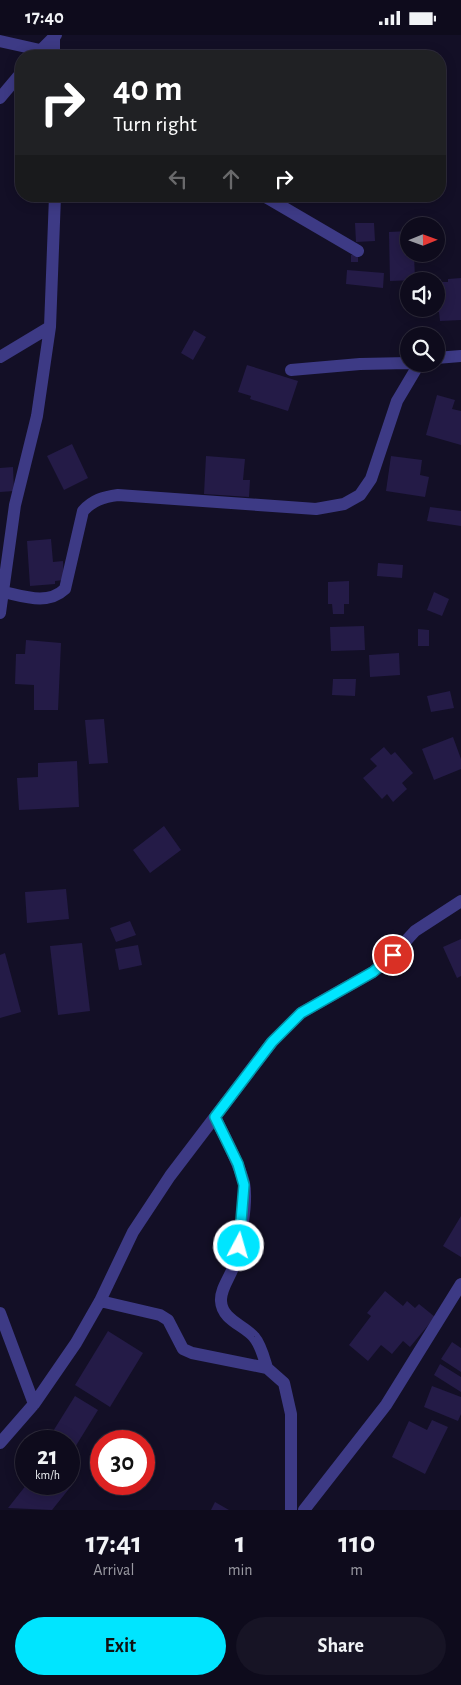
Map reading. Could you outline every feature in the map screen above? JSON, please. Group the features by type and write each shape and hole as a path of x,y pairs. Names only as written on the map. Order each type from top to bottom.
{"street":[{"path":"41,50 55,37"},
{"path":"54,50 55,37"},
{"path":"0,41 28,50"},
{"path":"0,98 15,80"},
{"path":"0,613 15,505 37,416 50,327 55,202"},
{"path":"274,202 358,251"},
{"path":"0,357 50,327"},
{"path":"445,357 461,356"},
{"path":"291,370 360,364 400,363"},
{"path":"4,592 48,599 57,596 65,589 83,511 89,504 106,497 118,495 316,509 344,504 360,495 371,479 397,401 414,372"},
{"path":"0,1443 34,1404 76,1343 100,1301 133,1232 170,1176 272,1042 301,1013 373,972 393,955 415,931 461,901"},
{"path":"215,1117 238,1164 244,1185 239,1246 234,1265 222,1292 221,1302 223,1310 233,1322 254,1337 267,1368"},
{"path":"304,1510 386,1405 461,1284"},
{"path":"100,1301 160,1315 168,1320 182,1349 192,1353 267,1368 284,1383 291,1414 291,1510"},
{"path":"0,1313 34,1404"}],"building":[{"path":"355,223 374,223 375,241 356,242"},
{"path":"400,231 400,263 414,263 415,272 400,272 400,281 390,281 389,232"},
{"path":"351,255 358,255 358,262 351,262"},
{"path":"347,270 384,273 383,288 346,284"},
{"path":"461,278 461,320 440,321 440,317 445,317 445,282 448,282 448,279"},
{"path":"194,330 206,337 193,360 181,353"},
{"path":"247,365 298,381 288,411 250,399 251,396 238,392"},
{"path":"437,395 455,400 452,409 461,411 461,445 426,435"},
{"path":"72,444 88,478 64,490 47,456"},
{"path":"206,456 245,459 243,480 250,480 249,497 204,494"},
{"path":"391,456 422,460 420,475 429,477 425,497 386,491"},
{"path":"13,467 14,491 0,492 0,468"},
{"path":"430,507 461,511 461,526 427,521"},
{"path":"51,539 53,562 63,561 64,580 55,581 55,584 30,586 27,541"},
{"path":"378,563 403,565 402,578 377,576"},
{"path":"349,581 349,604 344,604 344,614 333,614 332,604 328,604 328,582"},
{"path":"434,592 449,599 442,616 427,610"},
{"path":"364,626 365,650 331,651 330,627"},
{"path":"418,629 429,630 429,646 418,646"},
{"path":"26,640 61,643 58,710 34,710 34,685 15,684 16,654 25,654"},
{"path":"399,653 400,675 370,677 369,655"},
{"path":"333,679 356,679 355,696 332,695"},
{"path":"450,691 454,708 431,712 427,696"},
{"path":"104,719 108,763 89,764 85,720"},
{"path":"453,737 461,759 461,769 434,780 422,749"},
{"path":"384,747 391,755 395,752 413,773 402,783 407,789 393,802 387,794 382,799 363,778 377,766 370,759"},
{"path":"77,761 79,807 19,810 17,778 38,777 38,763"},
{"path":"164,826 181,850 150,873 133,850"},
{"path":"66,889 69,919 27,923 25,892"},
{"path":"130,921 136,935 116,942 110,928"},
{"path":"461,939 461,976 457,978 443,947"},
{"path":"82,943 90,1011 58,1015 50,946"},
{"path":"138,945 142,965 119,970 115,949"},
{"path":"5,953 21,1012 0,1018 0,955"},
{"path":"461,1216 461,1257 443,1246"},
{"path":"385,1291 403,1306 407,1301 415,1308 419,1304 435,1317 410,1347 403,1341 392,1354 381,1345 368,1361 349,1345 371,1316 367,1313"},
{"path":"108,1331 143,1353 110,1407 75,1385"},
{"path":"452,1342 461,1348 461,1372 441,1359"},
{"path":"440,1364 461,1377 461,1392 434,1375"},
{"path":"432,1386 461,1397 461,1414 458,1421 424,1407"},
{"path":"75,1396 98,1410 80,1439 80,1430 54,1430"},
{"path":"432,1420 448,1427 425,1474 392,1457 409,1421 427,1430"},
{"path":"18,1495 64,1495 52,1510 8,1508"},
{"path":"215,1502 229,1510 211,1510"}],"route":[{"path":"239,1246 244,1206 244,1185 238,1164 215,1117 272,1042 301,1013 373,972 393,955"}]}
